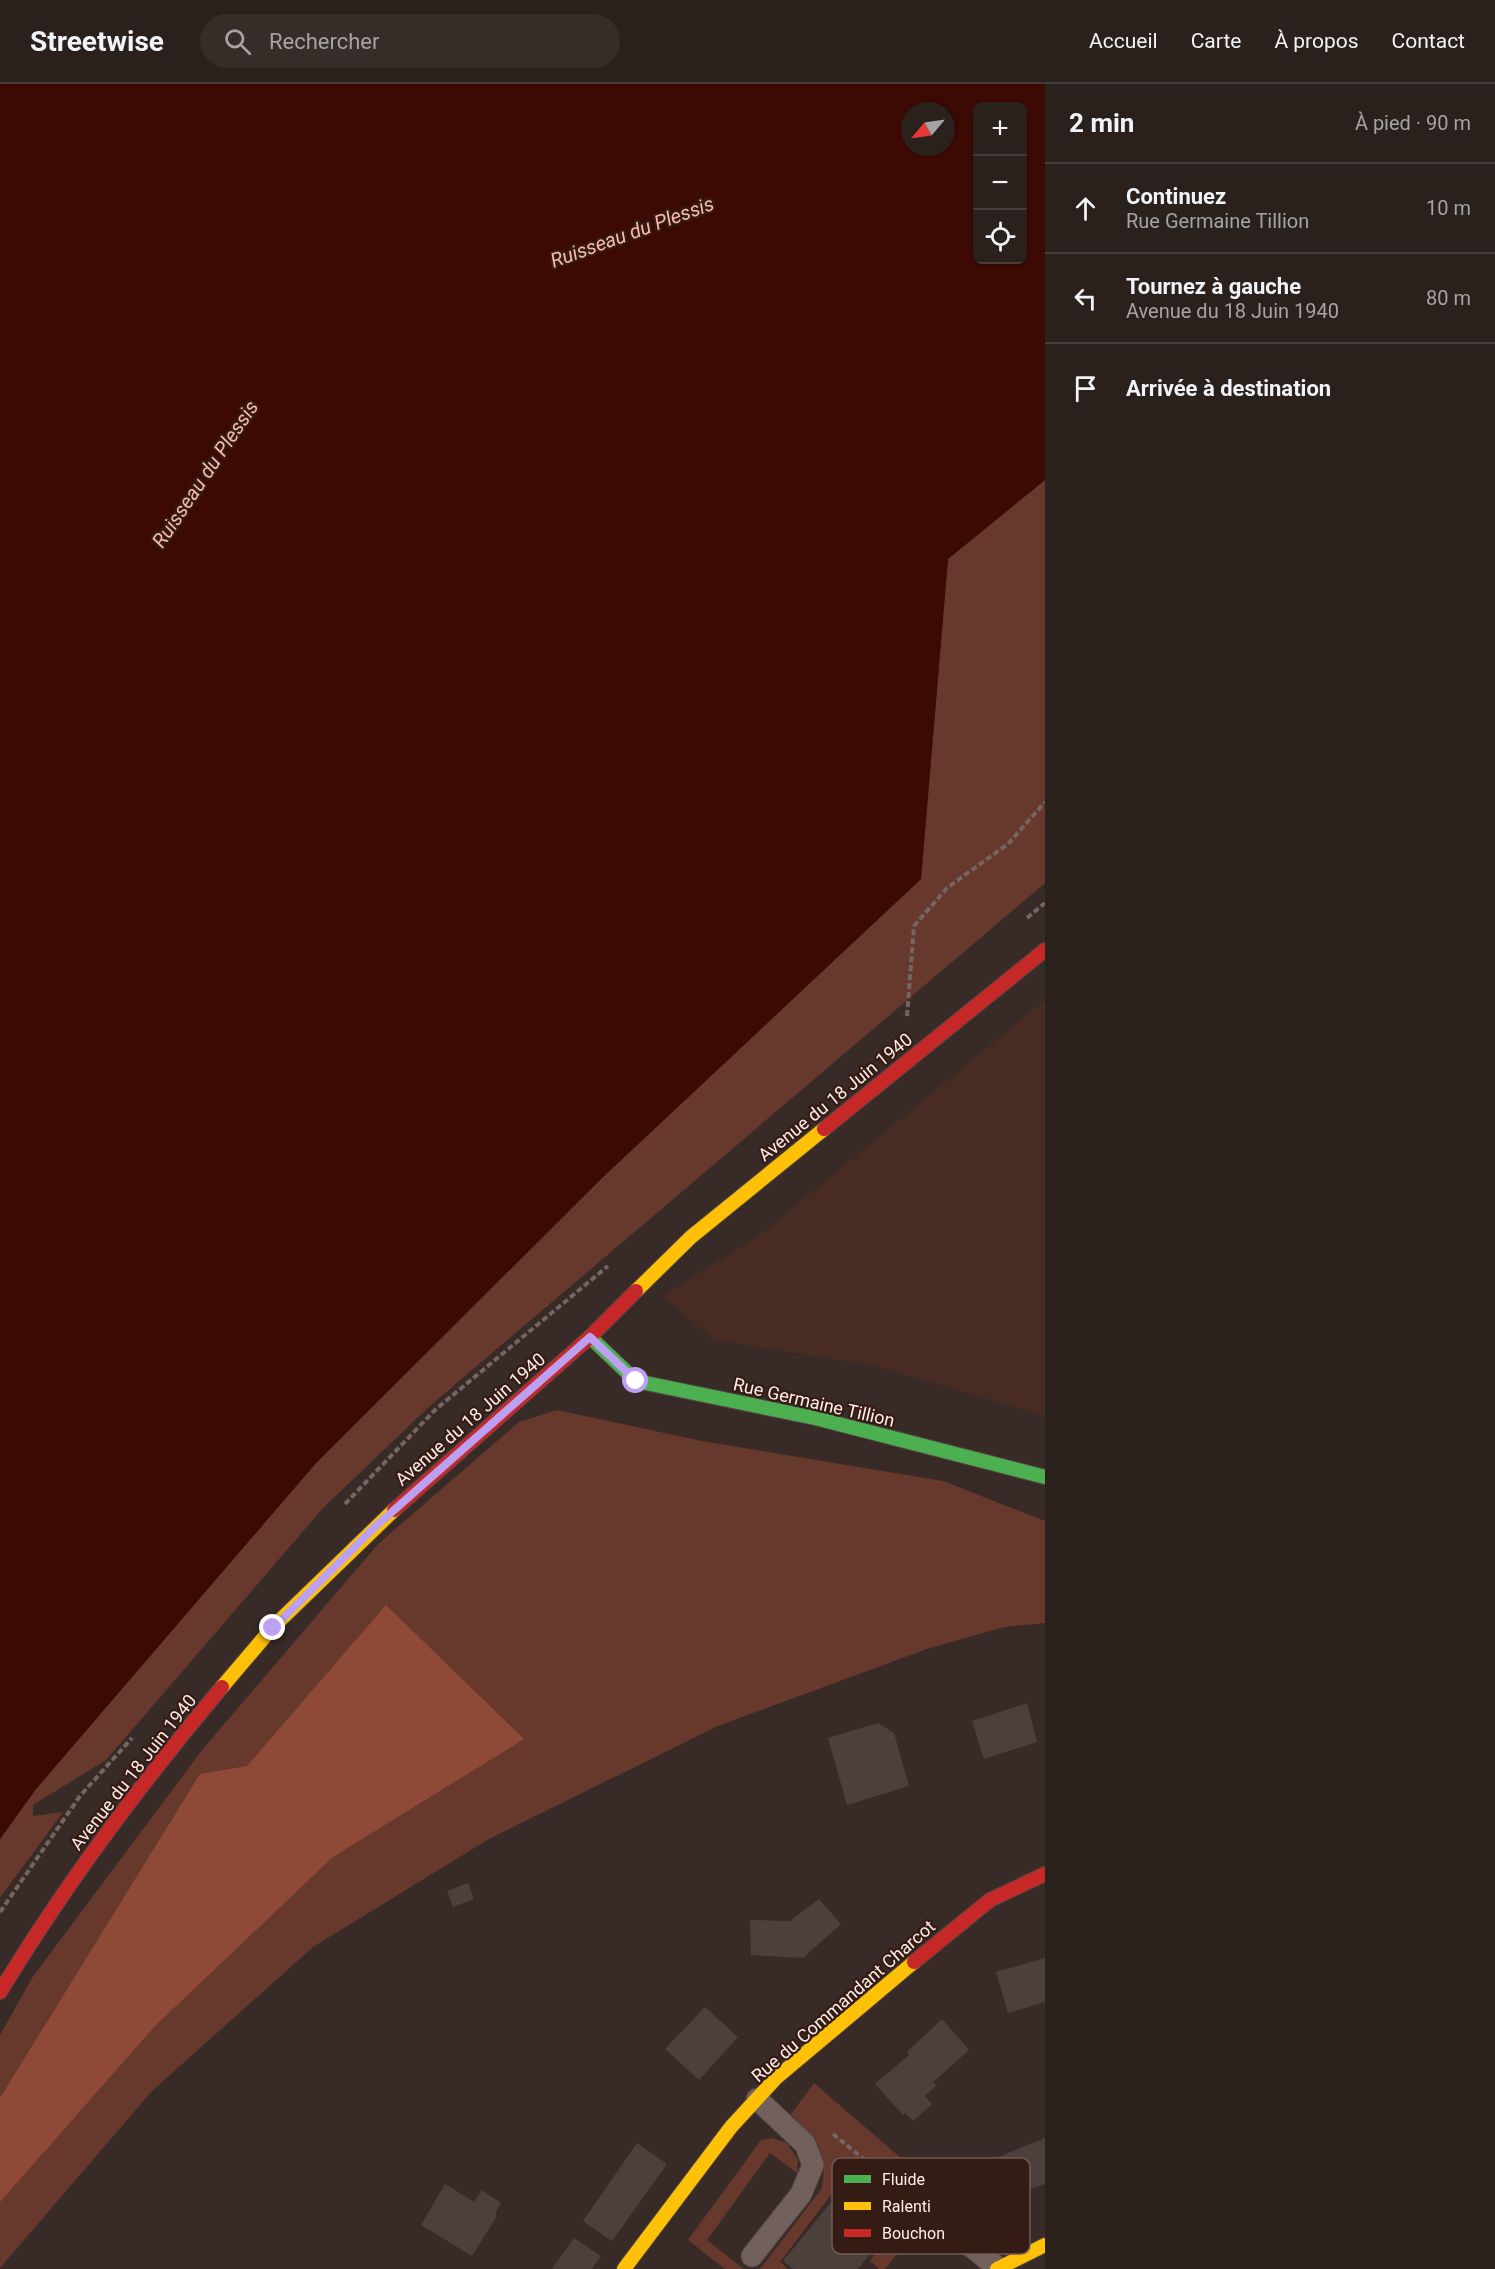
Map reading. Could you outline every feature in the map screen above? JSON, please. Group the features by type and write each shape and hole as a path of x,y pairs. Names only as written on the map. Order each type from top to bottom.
{"street":[{"name":"Avenue du 18 Juin 1940","path":"0,1992 32,1939 124,1809 189,1726 273,1628 376,1526 590,1337 691,1237 1045,950"},
{"name":"Rue Germaine Tillion","path":"590,1337 636,1381 815,1418 1045,1477"},
{"name":"Rue du Commandant Charcot","path":"624,2269 731,2127 776,2078 871,1996 990,1900 1045,1874"},
{"path":"1030,2252 1045,2245"},
{"path":"997,2268 1026,2254"}],"lane":[{"path":"752,2256 801,2194 813,2165 805,2144 757,2099"},
{"path":"980,2254 997,2268"}],"path":[{"path":"907,1018 914,926 947,888 1008,844 1045,802"},
{"path":"828,2130 862,2158"}],"shaded area":[{"path":"1045,480 1045,883 431,1405 324,1507 106,1760 33,1805 33,1816 63,1812 0,1898 0,1839 36,1789 316,1463 603,1177 921,879 948,559"},
{"path":"1045,1000 1045,1416 875,1366 714,1340 663,1296 761,1234"},
{"path":"557,1410 702,1441 943,1481 1045,1521 1045,1623 1004,1627 927,1649 718,1726 489,1839 313,1947 152,2091 0,2268 0,2035 32,1978 202,1750 378,1544 519,1422"},
{"path":"386,1605 524,1739 333,1857 155,2026 0,2202 0,2098 200,1774 247,1766"},
{"path":"814,2083 901,2158 832,2158 832,2194 780,2262 788,2269 760,2269 822,2188 824,2169 818,2144 791,2114"},
{"path":"772,2138 787,2143 798,2160 797,2173 770,2153 707,2240 744,2269 725,2269 688,2240 761,2140"},
{"path":"875,2254 897,2254 885,2269 879,2269 870,2261"}],"water":[{"name":"Ruisseau du Plessis","path":"0,84 1045,84 1045,480 948,559 921,879 603,1177 316,1463 36,1789 0,1839"}],"building":[{"path":"1027,1703 1037,1742 984,1759 972,1721"},
{"path":"878,1723 894,1733 909,1786 847,1805 828,1738"},
{"path":"468,1883 474,1899 453,1907 447,1891"},
{"path":"819,1899 841,1924 803,1958 751,1955 750,1920 790,1921"},
{"path":"1045,1958 1045,2002 1008,2013 996,1972"},
{"path":"705,2007 738,2037 699,2080 665,2049"},
{"path":"942,2019 969,2050 933,2082 937,2085 925,2096 932,2104 913,2121 905,2113 903,2115 875,2084 909,2055 907,2052"},
{"path":"1045,2138 1045,2184 1030,2190 1030,2158 995,2158"},
{"path":"637,2143 667,2164 612,2241 583,2221"},
{"path":"445,2184 474,2202 482,2190 501,2203 495,2214 497,2216 472,2256 421,2225"},
{"path":"832,2201 832,2254 870,2254 858,2269 793,2269 783,2261"},
{"path":"574,2238 601,2256 592,2269 552,2269"}],"traffic: fast":[{"path":"590,1337 636,1381 815,1418 1045,1477"}],"traffic: slow":[{"path":"636,1291 691,1237 824,1129"},
{"path":"222,1687 273,1627 394,1510"},
{"path":"624,2269 731,2127 776,2078 914,1962"},
{"path":"1030,2252 1045,2245"},
{"path":"997,2269 1027,2254"}],"traffic: jam":[{"path":"824,1129 1045,950"},
{"path":"394,1510 590,1337 636,1291"},
{"path":"0,1992 105,1835 222,1687"},
{"path":"914,1962 990,1900 1045,1874"}],"route":[{"path":"273,1628 376,1526 590,1337 636,1381"}]}
